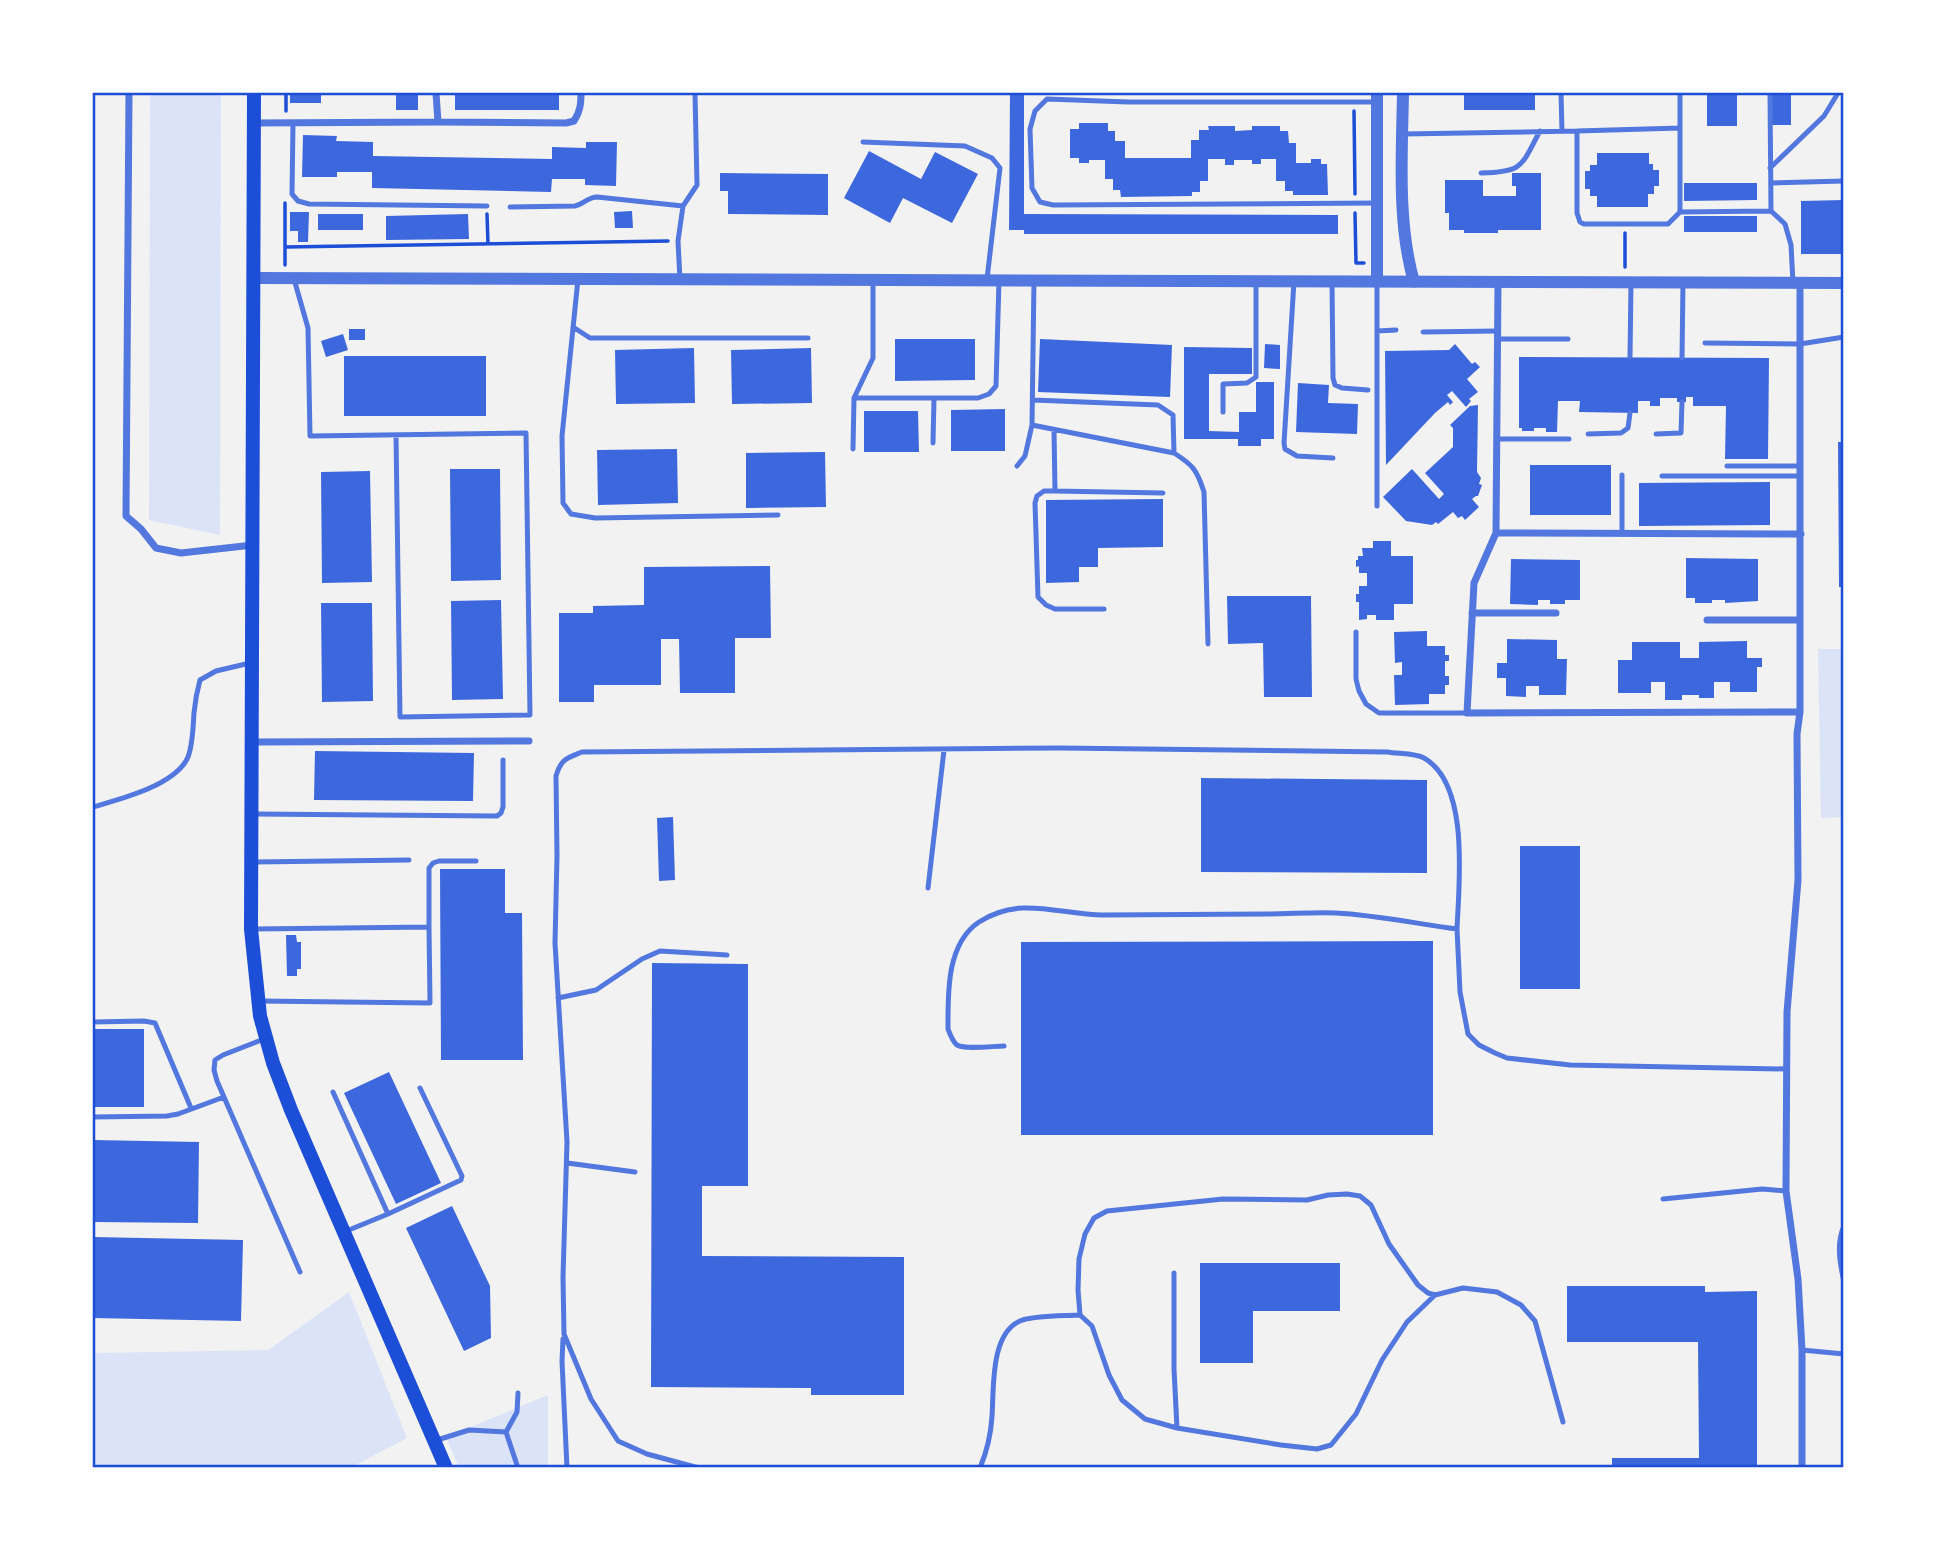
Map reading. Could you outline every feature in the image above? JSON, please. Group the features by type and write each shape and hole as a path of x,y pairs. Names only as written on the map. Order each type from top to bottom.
{"main road":[{"path":"254,93 251,929 260,1016 273,1063 291,1110 446,1468"}],"street":[{"path":"128,93 126,516 156,548 181,553 253,545"},
{"path":"436,93 438,122"},
{"path":"254,123 566,123 573,121 578,114 581,93"},
{"path":"1403,93 1403,216 1405,247 1414,282"},
{"path":"1377,97 1377,282"},
{"path":"253,278 1844,283"},
{"path":"1498,282 1496,533 1474,583 1467,713 1800,712"},
{"path":"1797,283 1801,534 1800,712 1797,734 1798,880 1787,1012 1786,1191 1798,1279 1802,1350 1802,1468"},
{"path":"1496,533 1801,534"},
{"path":"1472,613 1556,613"},
{"path":"1707,620 1800,620"},
{"path":"253,742 529,741"}],"lane":[{"path":"680,280 678,241 683,206 697,185 695,93"},
{"path":"1128,93 1128,102"},
{"path":"1272,93 1272,101"},
{"path":"1561,93 1562,131"},
{"path":"1679,93 1680,212"},
{"path":"1770,93 1771,211 1785,225 1797,283"},
{"path":"1770,168 1824,116 1838,93"},
{"path":"1377,97 1354,102 1128,102 1047,99 1035,111 1030,129 1032,188 1040,202 1054,205 1377,203"},
{"path":"293,123 292,194 298,201 309,204 487,206"},
{"path":"1403,134 1680,128"},
{"path":"1481,173 1504,172 1522,165 1539,131"},
{"path":"1577,131 1577,213 1580,222 1590,225 1668,224 1680,212 1771,211"},
{"path":"854,398 978,398 989,394 996,386 993,280 1000,168 992,158 965,146 863,142"},
{"path":"1771,183 1844,181"},
{"path":"510,206 575,206 590,197 597,197 683,206"},
{"path":"293,278 308,328 310,436 527,433 530,715 400,717 396,435"},
{"path":"578,279 562,436 563,503 571,514 595,518 778,515"},
{"path":"853,449 854,398 873,359 873,280"},
{"path":"1017,466 1025,456 1032,425 1034,281"},
{"path":"1223,412 1223,384 1247,383 1256,377 1256,281"},
{"path":"1294,281 1285,449 1297,456 1333,458"},
{"path":"1332,281 1335,385 1368,390"},
{"path":"1377,282 1377,506"},
{"path":"1630,357 1631,282"},
{"path":"1682,358 1683,282"},
{"path":"573,327 590,338 808,338"},
{"path":"1377,331 1396,330"},
{"path":"1423,332 1568,339"},
{"path":"1706,342 1800,344 1844,337"},
{"path":"933,443 934,398"},
{"path":"1033,400 1158,405 1173,415 1174,453"},
{"path":"1656,434 1681,433 1682,402"},
{"path":"1588,434 1621,433 1628,428 1630,413"},
{"path":"1032,425 1174,453 1197,471 1204,492 1208,644"},
{"path":"1054,430 1055,491"},
{"path":"1497,439 1569,439"},
{"path":"1727,466 1800,466"},
{"path":"1622,475 1622,534"},
{"path":"1662,476 1800,476"},
{"path":"1104,610 1055,609 1038,597 1037,496 1044,491 1163,493"},
{"path":"1356,632 1356,678 1366,704 1379,713 1467,713"},
{"path":"93,807 153,786 176,774 188,756 200,680 216,671 253,663"},
{"path":"567,1468 562,1361 567,1142 554,924 556,776 559,764 582,752 1243,749 1387,752 1422,757 1439,769 1455,804 1459,859 1457,929 1460,992 1468,1034 1479,1045 1507,1058 1570,1065 1786,1069"},
{"path":"928,888 944,750"},
{"path":"253,814 497,816 503,807 503,760"},
{"path":"252,862 409,860"},
{"path":"259,1001 430,1003 429,868 439,861 476,861"},
{"path":"1004,1046 967,1047 957,1044 950,1037 949,979 963,938 977,924 995,913 1014,908 1041,907 1098,915 1337,913 1457,929"},
{"path":"251,929 429,927"},
{"path":"558,998 596,990 642,959 660,951 727,955"},
{"path":"93,1022 155,1023 191,1108"},
{"path":"267,1038 223,1055 215,1060 214,1070 300,1272"},
{"path":"344,1232 461,1180 462,1176 421,1088"},
{"path":"333,1092 388,1214"},
{"path":"93,1117 167,1116 224,1097"},
{"path":"567,1163 635,1172"},
{"path":"1663,1199 1762,1189 1786,1191"},
{"path":"1435,1295 1418,1285 1389,1244 1371,1205 1360,1196 1347,1194 1307,1200 1223,1199 1107,1211 1094,1219 1085,1234 1079,1259 1080,1315 1092,1326 1109,1375 1122,1400 1145,1419 1177,1428 1281,1445 1317,1449 1331,1445 1356,1414 1381,1360 1407,1322 1435,1295 1463,1288 1497,1292 1521,1305 1535,1321 1563,1422"},
{"path":"1844,1226 1840,1235 1840,1264 1844,1282"},
{"path":"1174,1273 1177,1428"},
{"path":"980,1468 988,1451 997,1354 1006,1332 1020,1321 1080,1315"},
{"path":"564,1334 591,1399 618,1441 647,1454 699,1468"},
{"path":"1802,1350 1844,1354"},
{"path":"518,1393 517,1412 506,1432 518,1468"},
{"path":"435,1441 469,1430 506,1432"}],"path":[{"path":"1354,102 1356,263 1377,264"},
{"path":"487,206 488,244"},
{"path":"1625,224 1625,269"},
{"path":"285,247 678,241"}],"shaded area":[{"path":"150,93 221,93 220,535 149,520"},
{"path":"1818,649 1844,649 1844,817 1821,818"},
{"path":"349,1292 407,1438 350,1468 93,1468 93,1353 268,1350"},
{"path":"548,1395 548,1468 459,1468 446,1437"}],"building":[{"path":"290,93 321,93 321,103 290,103"},
{"path":"396,93 418,93 418,110 396,110"},
{"path":"1010,93 1024,93 1024,214 1338,215 1338,234 1024,234 1024,230 1009,230"},
{"path":"1464,93 1535,93 1535,110 1464,110"},
{"path":"1707,93 1737,93 1737,126 1707,126"},
{"path":"1772,93 1791,93 1791,125 1772,125"},
{"path":"455,94 559,94 559,110 455,110"},
{"path":"1079,123 1108,123 1108,131 1115,131 1115,141 1125,141 1125,158 1191,158 1191,140 1199,140 1199,130 1209,130 1208,126 1235,126 1235,131 1252,130 1252,126 1280,126 1280,131 1288,131 1289,143 1296,143 1296,163 1311,163 1311,159 1321,159 1321,164 1327,164 1328,195 1293,195 1293,191 1285,191 1285,181 1276,181 1276,159 1261,159 1261,164 1252,164 1252,160 1234,160 1234,165 1225,165 1225,159 1208,159 1208,181 1200,181 1200,192 1192,192 1192,196 1121,197 1120,190 1113,190 1113,179 1105,179 1105,160 1079,163 1079,158 1070,158 1070,129 1079,129"},
{"path":"303,135 337,136 336,141 373,142 373,156 552,159 552,147 586,148 586,142 617,142 616,186 585,185 585,179 552,179 551,192 372,188 372,172 337,172 337,177 302,177"},
{"path":"869,151 921,179 935,152 978,174 952,223 903,198 890,223 844,198"},
{"path":"1597,153 1649,153 1649,164 1653,164 1653,170 1659,170 1659,186 1654,186 1654,194 1648,194 1648,207 1597,207 1597,196 1590,196 1590,189 1585,189 1585,171 1590,171 1590,165 1597,165"},
{"path":"720,173 828,174 828,215 728,214 728,191 720,191"},
{"path":"1512,173 1541,173 1541,230 1464,233 1464,230 1449,230 1449,213 1445,213 1445,180 1483,180 1483,196 1516,196 1516,186 1512,186"},
{"path":"1684,183 1757,183 1757,200 1684,201"},
{"path":"1844,200 1844,254 1801,254 1801,201"},
{"path":"632,211 633,228 615,228 614,212"},
{"path":"290,212 309,212 308,242 298,242 298,231 290,231"},
{"path":"318,214 363,214 363,230 318,230"},
{"path":"468,214 469,239 386,240 386,216"},
{"path":"1684,216 1757,216 1757,232 1684,232"},
{"path":"349,329 365,329 365,340 349,340"},
{"path":"343,334 348,350 326,357 321,341"},
{"path":"895,339 975,339 975,380 895,381"},
{"path":"1040,339 1172,345 1170,397 1038,392"},
{"path":"1265,344 1280,345 1280,369 1264,368"},
{"path":"1455,344 1472,364 1475,362 1480,367 1467,379 1478,392 1469,399 1471,401 1466,407 1452,391 1447,395 1453,402 1450,405 1448,402 1435,413 1386,465 1385,351 1449,350"},
{"path":"1184,347 1252,348 1252,374 1209,374 1209,431 1239,432 1239,412 1256,412 1256,382 1274,382 1274,439 1261,439 1261,446 1238,446 1238,439 1184,439"},
{"path":"694,348 695,403 616,404 615,350"},
{"path":"811,348 812,403 732,404 731,350"},
{"path":"344,356 486,356 486,416 344,416"},
{"path":"1519,357 1769,358 1768,459 1725,459 1726,406 1693,406 1693,397 1686,397 1686,402 1677,402 1677,398 1660,398 1660,406 1650,406 1650,401 1638,401 1638,413 1579,412 1580,401 1558,401 1557,432 1546,432 1546,428 1522,431 1522,428 1519,428"},
{"path":"1298,383 1329,385 1328,403 1358,404 1357,434 1296,432"},
{"path":"1478,405 1477,472 1481,478 1479,484 1482,485 1478,496 1472,499 1479,507 1465,520 1462,516 1458,518 1453,512 1438,524 1406,521 1383,497 1412,469 1439,499 1444,494 1425,473 1453,447 1453,428 1450,425 1470,406"},
{"path":"1005,409 1005,451 951,451 951,410"},
{"path":"864,411 918,411 919,452 864,452"},
{"path":"1838,442 1844,442 1844,587 1839,587"},
{"path":"677,449 678,503 598,505 597,450"},
{"path":"825,452 826,507 746,508 746,453"},
{"path":"1530,465 1611,465 1611,515 1530,515"},
{"path":"450,469 500,469 501,580 451,581"},
{"path":"370,471 372,582 322,583 321,472"},
{"path":"1770,482 1770,525 1639,526 1639,483"},
{"path":"1163,499 1163,547 1098,548 1098,567 1079,567 1079,582 1046,583 1046,500"},
{"path":"1373,541 1391,541 1391,556 1413,556 1413,604 1394,604 1394,620 1376,620 1376,615 1367,615 1367,619 1359,620 1356,594 1359,594 1359,586 1367,586 1367,573 1359,573 1356,560 1358,556 1363,556 1362,548 1373,548"},
{"path":"1686,558 1758,559 1758,601 1725,603 1725,600 1712,600 1712,603 1695,603 1695,598 1686,598"},
{"path":"1511,559 1580,560 1580,600 1565,600 1565,604 1550,604 1550,600 1538,600 1538,605 1510,604"},
{"path":"770,566 771,638 735,638 735,693 680,693 679,639 661,639 661,685 594,685 594,702 559,702 559,613 593,613 593,606 644,605 644,567"},
{"path":"1227,596 1311,596 1312,697 1264,697 1263,643 1228,644"},
{"path":"501,600 503,699 452,700 451,601"},
{"path":"321,603 372,603 373,701 322,702"},
{"path":"1427,631 1427,646 1445,646 1445,655 1449,655 1449,661 1445,661 1445,676 1449,676 1449,685 1445,685 1445,694 1429,694 1429,704 1395,705 1394,675 1402,675 1402,662 1395,663 1394,632"},
{"path":"1507,639 1557,640 1557,659 1567,659 1566,695 1539,695 1539,686 1526,686 1526,697 1506,696 1506,678 1497,678 1497,663 1507,663"},
{"path":"1747,641 1747,658 1762,658 1762,667 1757,667 1757,692 1730,692 1730,682 1714,682 1714,698 1682,695 1682,700 1665,700 1665,682 1651,682 1651,693 1618,693 1618,660 1632,660 1632,642 1680,642 1680,658 1699,658 1699,642"},
{"path":"315,751 474,753 473,801 314,800"},
{"path":"1201,778 1427,780 1427,873 1201,872"},
{"path":"673,817 675,880 659,881 657,818"},
{"path":"1520,846 1580,846 1580,989 1520,989"},
{"path":"440,869 505,869 505,913 522,913 523,1060 441,1060"},
{"path":"286,935 296,935 297,942 301,942 301,969 297,969 297,976 287,976"},
{"path":"1433,941 1433,1135 1021,1135 1021,942"},
{"path":"652,963 748,964 748,1186 702,1186 702,1256 904,1257 904,1395 811,1395 811,1388 651,1387"},
{"path":"93,1029 144,1029 144,1107 93,1107"},
{"path":"389,1072 441,1183 396,1204 344,1093"},
{"path":"93,1140 199,1142 198,1223 93,1222"},
{"path":"452,1206 490,1286 491,1338 464,1351 406,1228"},
{"path":"93,1237 243,1240 241,1321 93,1318"},
{"path":"1200,1263 1340,1263 1340,1311 1253,1311 1253,1363 1200,1363"},
{"path":"1567,1286 1705,1286 1705,1292 1757,1291 1757,1468 1612,1468 1612,1458 1699,1458 1698,1342 1567,1342"}]}
